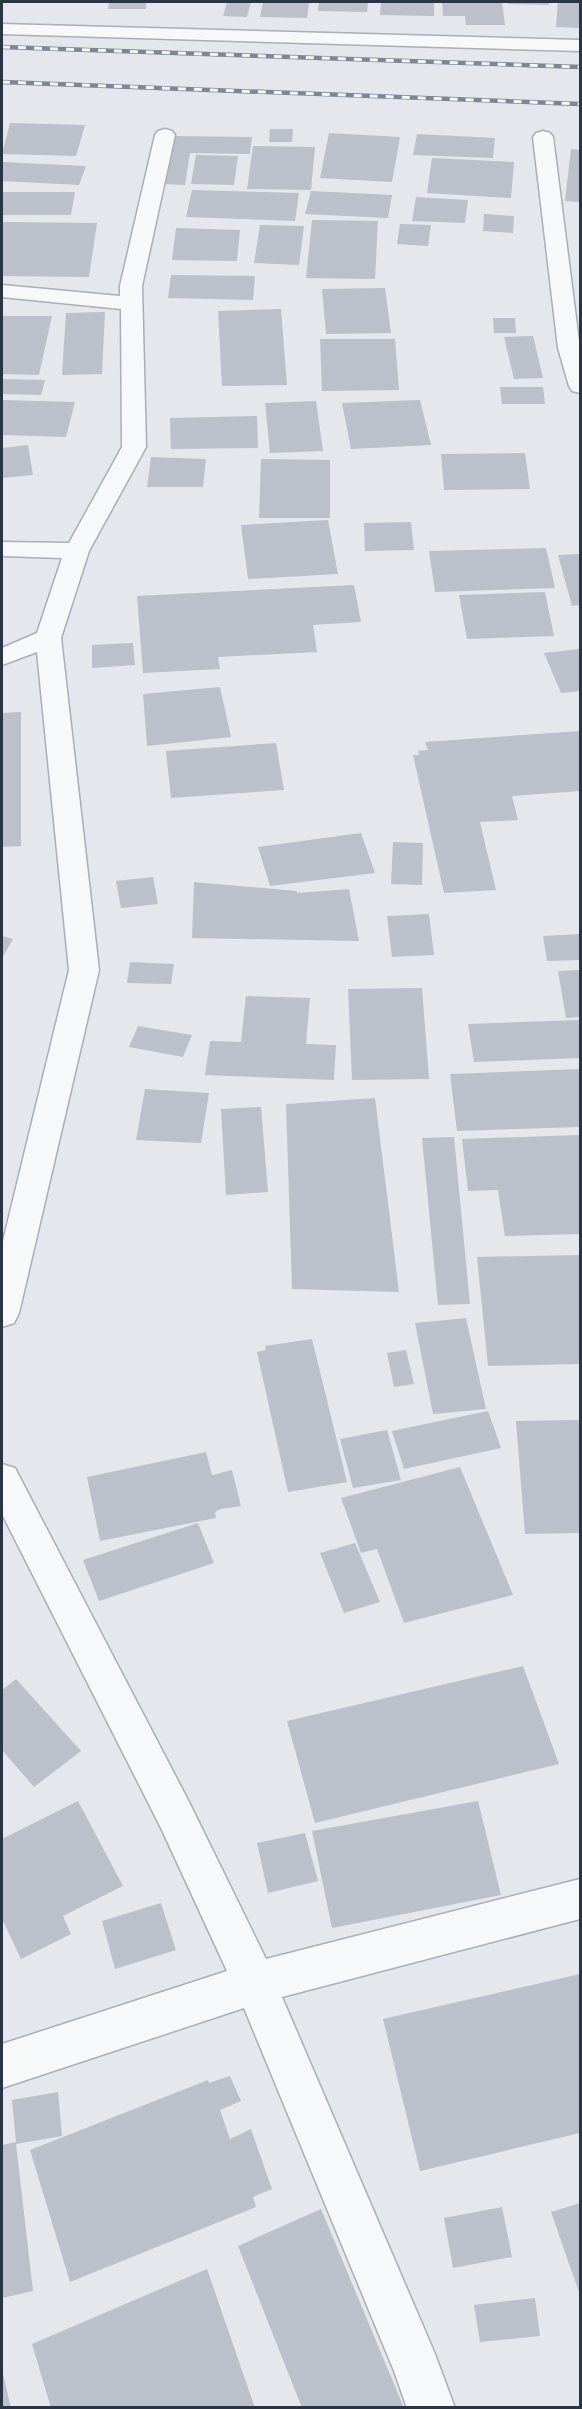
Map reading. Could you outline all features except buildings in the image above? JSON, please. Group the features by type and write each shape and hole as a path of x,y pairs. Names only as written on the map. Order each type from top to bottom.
{"street":[{"path":"2,30 580,45"},
{"path":"2,1313 84,970 48,638 77,551 134,447 131,286 165,135"},
{"path":"543,137 580,386"},
{"path":"2,291 131,303"},
{"path":"2,549 77,551"},
{"path":"2,657 48,638"},
{"path":"2,1479 175,1815 255,1983 431,2408"},
{"path":"2,2066 255,1983 580,1899"}],"railway":[{"path":"2,47 580,67"},
{"path":"2,82 580,104"}]}
